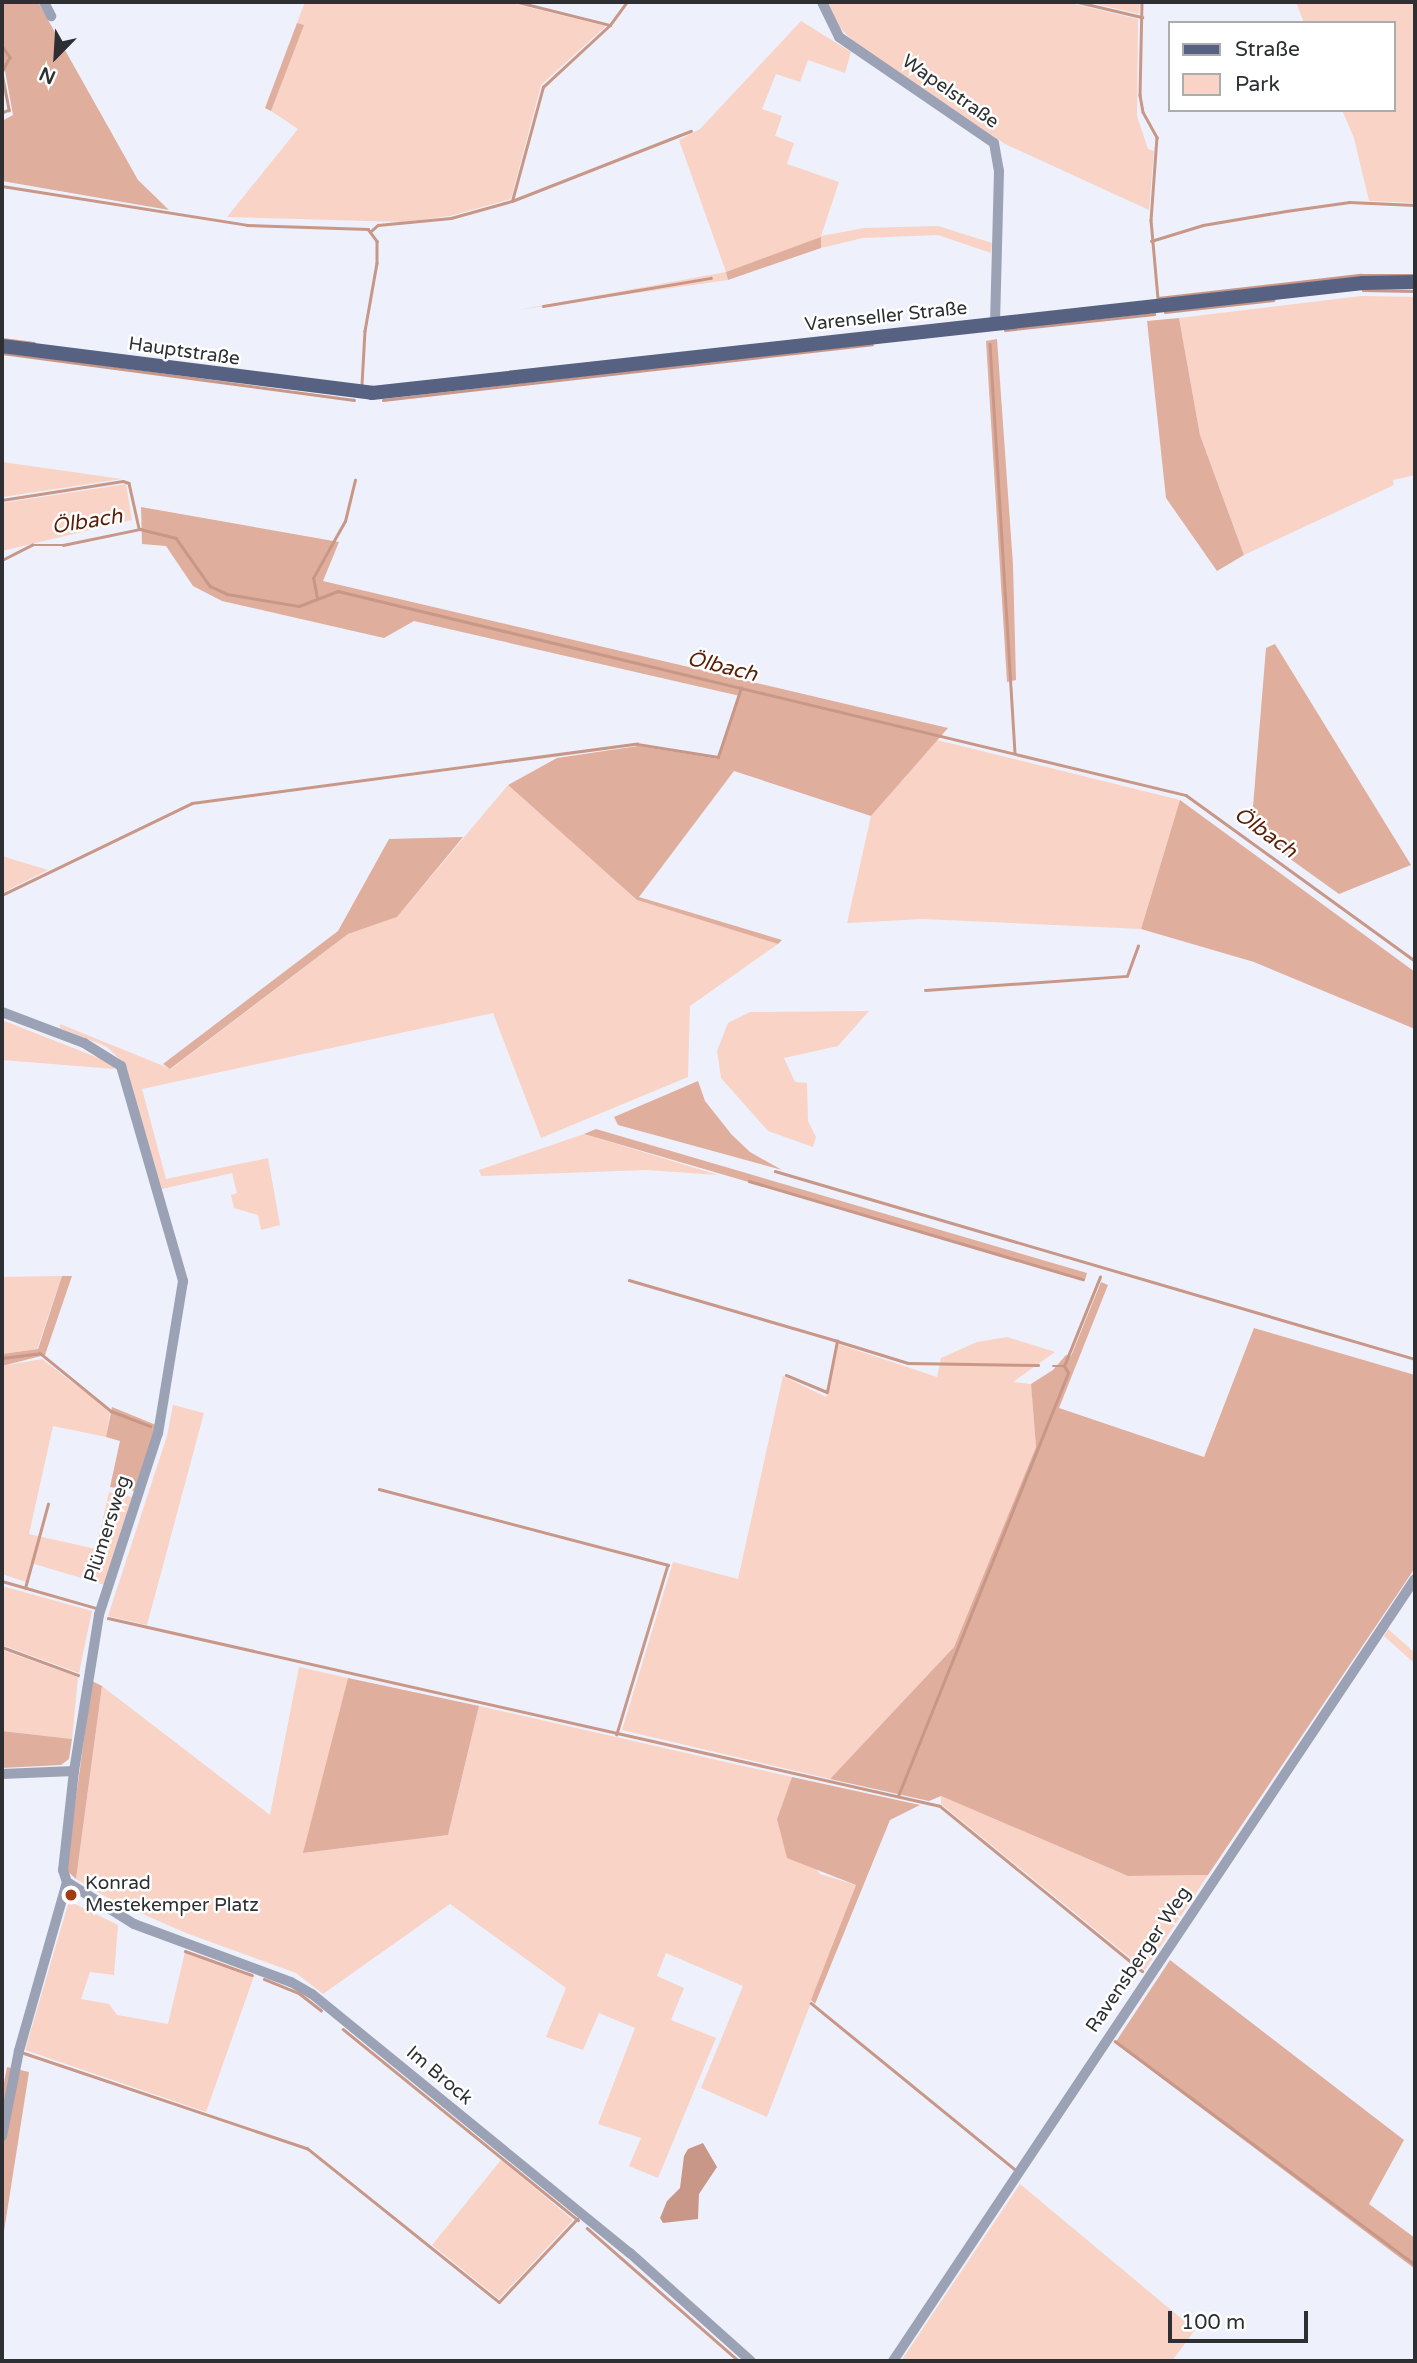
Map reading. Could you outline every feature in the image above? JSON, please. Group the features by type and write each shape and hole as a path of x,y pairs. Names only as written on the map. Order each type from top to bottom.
{"main road":[{"name":"Varenseller Straße","path":"360,393 1363,283 1415,282"},
{"name":"Hauptstraße","path":"2,346 360,393"}],"street":[{"path":"44,2 51,16"},
{"name":"Wapelstraße","path":"822,2 839,37 994,143 999,171 995,324"},
{"name":"Plümersweg","path":"2,1012 84,1043 121,1066 183,1281 158,1433 99,1615 74,1771 63,1870 66,1882 19,2051 2,2137"},
{"name":"Ravensberger Weg","path":"893,2361 1415,1579"},
{"path":"2,1773 74,1771"},
{"name":"Im Brock","path":"66,1882 134,1924 291,1982 312,1994 630,2253 751,2361"}],"green space":[{"path":"305,2 507,2 606,26 541,85 511,199 450,216 403,222 227,217 298,129 271,111 303,26 297,23"},
{"path":"827,2 1066,2 1138,19 1137,116 1148,149 1154,151 1149,210 1005,144 859,47 835,23"},
{"path":"1087,2 1140,2 1139,14"},
{"path":"1296,2 1415,2 1415,203 1369,201 1354,138 1343,112 1396,112 1396,21 1303,21"},
{"path":"801,21 851,52 845,73 808,60 800,82 776,74 762,109 782,116 775,136 794,143 787,164 839,182 821,236 864,228 938,226 992,243 991,253 938,235 863,238 821,248 821,238 726,272 679,140 700,129"},
{"path":"726,272 728,280 518,310"},
{"path":"1361,296 1415,297 1415,475 1393,480 1394,485 1244,555 1200,435 1179,318"},
{"path":"2,462 122,479 2,497"},
{"path":"126,484 132,520 2,551 2,503"},
{"path":"937,740 1180,800 1141,929 923,919 847,923 871,816"},
{"path":"508,785 637,900 778,944 690,1006 688,1077 541,1138 493,1013 142,1089 166,1179 268,1158 280,1225 261,1230 258,1215 234,1208 231,1195 237,1193 232,1173 162,1189 124,1063 107,1047 60,1028 60,1024 171,1069 348,934 397,917"},
{"path":"2,856 48,870 2,893"},
{"path":"869,1011 838,1046 784,1058 795,1082 807,1083 808,1121 816,1137 813,1147 768,1131 721,1078 717,1051 728,1023 750,1012"},
{"path":"2,1020 109,1062 115,1069 2,1060"},
{"path":"584,1134 718,1175 647,1170 481,1176 479,1170"},
{"path":"62,1276 37,1349 2,1354 2,1277"},
{"path":"1007,1337 1055,1352 1013,1382 1031,1384 1036,1447 954,1647 830,1779 622,1730 673,1562 738,1579 783,1376 826,1397 838,1344 937,1377 941,1358 977,1342"},
{"path":"42,1359 110,1411 106,1437 53,1426 29,1534 96,1549 109,1492 132,1497 105,1585 31,1563 26,1582 2,1574 2,1366"},
{"path":"173,1405 204,1413 147,1625 108,1616 167,1436"},
{"path":"2,1586 92,1611 79,1673 2,1645"},
{"path":"1388,1629 1415,1653 1415,1664 1384,1636"},
{"path":"2,1650 78,1677 72,1739 2,1731"},
{"path":"299,1667 348,1678 304,1853 448,1835 479,1706 792,1777 777,1819 820,1874 856,1885 767,2117 701,2088 743,1986 666,1953 657,1976 684,1988 671,2020 716,2038 658,2178 629,2166 641,2138 598,2124 635,2028 599,2013 583,2050 546,2037 566,1988 450,1904 323,1994 296,1973 186,1933 113,1901 76,1879 102,1686 270,1815"},
{"path":"941,1796 1128,1876 1208,1875 1145,1970 941,1804"},
{"path":"69,1901 118,1925 114,1975 90,1972 81,1999 109,2004 117,2015 168,2024 185,1952 254,1976 206,2112 25,2050"},
{"path":"501,2160 573,2220 499,2299 432,2245"},
{"path":"1020,2184 1195,2330 1172,2361 901,2361"}],"shaded area":[{"path":"2,2 38,2 138,180 169,210 2,181 2,121 13,115 2,54"},
{"path":"297,23 304,25 271,111 265,108"},
{"path":"821,237 821,248 728,280 726,272"},
{"path":"1179,318 1200,435 1244,555 1217,571 1166,498 1147,321"},
{"path":"997,339 1013,565 1016,680 1007,682 986,341"},
{"path":"141,507 339,542 323,581 948,728 871,816 734,771 639,897 782,940 778,944 637,900 508,785 557,758 638,746 719,759 740,696 414,621 384,638 222,601 193,586 166,546 142,544"},
{"path":"1275,644 1411,865 1339,894 1251,831 1266,648"},
{"path":"1180,800 1415,972 1415,1029 1254,962 1141,929"},
{"path":"463,837 397,917 348,934 170,1069 163,1064 338,931 389,839"},
{"path":"698,1081 705,1101 732,1135 750,1152 782,1170 618,1125 614,1117"},
{"path":"596,1129 1087,1273 1085,1280 584,1134"},
{"path":"62,1276 72,1276 45,1355 2,1366 2,1354 38,1349"},
{"path":"1101,1282 1108,1285 1059,1408 1204,1457 1254,1328 1415,1375 1415,1568 1208,1875 1128,1876 941,1796 929,1801 830,1779 954,1647 1036,1447 1031,1384 1053,1370 1066,1355 1071,1356"},
{"path":"112,1407 156,1425 135,1491 110,1487 120,1441 106,1437"},
{"path":"348,1678 479,1706 448,1835 303,1853"},
{"path":"92,1681 102,1686 76,1879 66,1870"},
{"path":"2,1731 72,1739 69,1759 61,1765 2,1768"},
{"path":"792,1777 920,1805 890,1820 815,2004 811,2000 856,1885 787,1858 777,1819"},
{"path":"1170,1960 1404,2140 1369,2204 1415,2238 1415,2269 1115,2043"},
{"path":"7,2067 29,2072 2,2244 2,2094"},
{"path":"703,2143 717,2167 699,2194 698,2219 663,2223 660,2218 667,2201 680,2188 684,2156 688,2149"}],"waterway":[{"path":"518,2 610,25"},
{"path":"512,201 543,87 610,25 627,2"},
{"path":"1078,2 1142,17"},
{"path":"1142,2 1140,95 1143,112 1157,137 1151,220 1158,298 1361,275 1415,275"},
{"path":"2,46 10,57 2,73"},
{"path":"2,73 9,110 2,113"},
{"path":"371,231 378,225 451,218 512,201 691,131"},
{"path":"2,186 247,225 368,229 377,241 377,263 365,331 362,384"},
{"path":"1151,241 1203,225 1349,202 1415,205"},
{"path":"543,306 711,278"},
{"path":"1363,290 1415,291"},
{"path":"1165,312 1273,300"},
{"path":"1005,330 1154,314"},
{"path":"2,339 34,343"},
{"path":"383,400 872,344"},
{"path":"990,344 1015,753"},
{"path":"2,353 354,400"},
{"path":"317,598 313,578 345,521 355,480"},
{"path":"2,500 123,481 129,483 139,528"},
{"name":"Ölbach","path":"2,560 32,545 63,545 140,529 176,538 210,586 227,594 299,606 338,591 1186,795 1415,961"},
{"path":"2,895 192,803 637,744 718,757 741,688"},
{"path":"925,990 1127,976 1138,946"},
{"path":"775,1171 1415,1359"},
{"path":"749,1181 1083,1279"},
{"path":"898,1796 1068,1373 1064,1366 1100,1277"},
{"path":"629,1280 837,1341"},
{"path":"786,1375 827,1392 837,1341 908,1363 1038,1365"},
{"path":"2,1358 40,1353 111,1411 150,1426"},
{"path":"1053,1366 1064,1366"},
{"path":"379,1489 668,1565 617,1734"},
{"path":"25,1588 48,1504"},
{"path":"2,1581 96,1608"},
{"path":"108,1618 940,1806 1142,1971"},
{"path":"2,1647 78,1675"},
{"path":"185,1951 252,1975"},
{"path":"264,1979 299,1993 321,2010"},
{"path":"811,2003 1017,2171"},
{"path":"343,2029 578,2220"},
{"path":"1115,2041 1415,2265"},
{"path":"21,2052 307,2148 499,2302 577,2219"},
{"path":"587,2228 739,2361"}],"place":[{"name":"Konrad Mestekemper Platz","path":"71,1895"}]}
